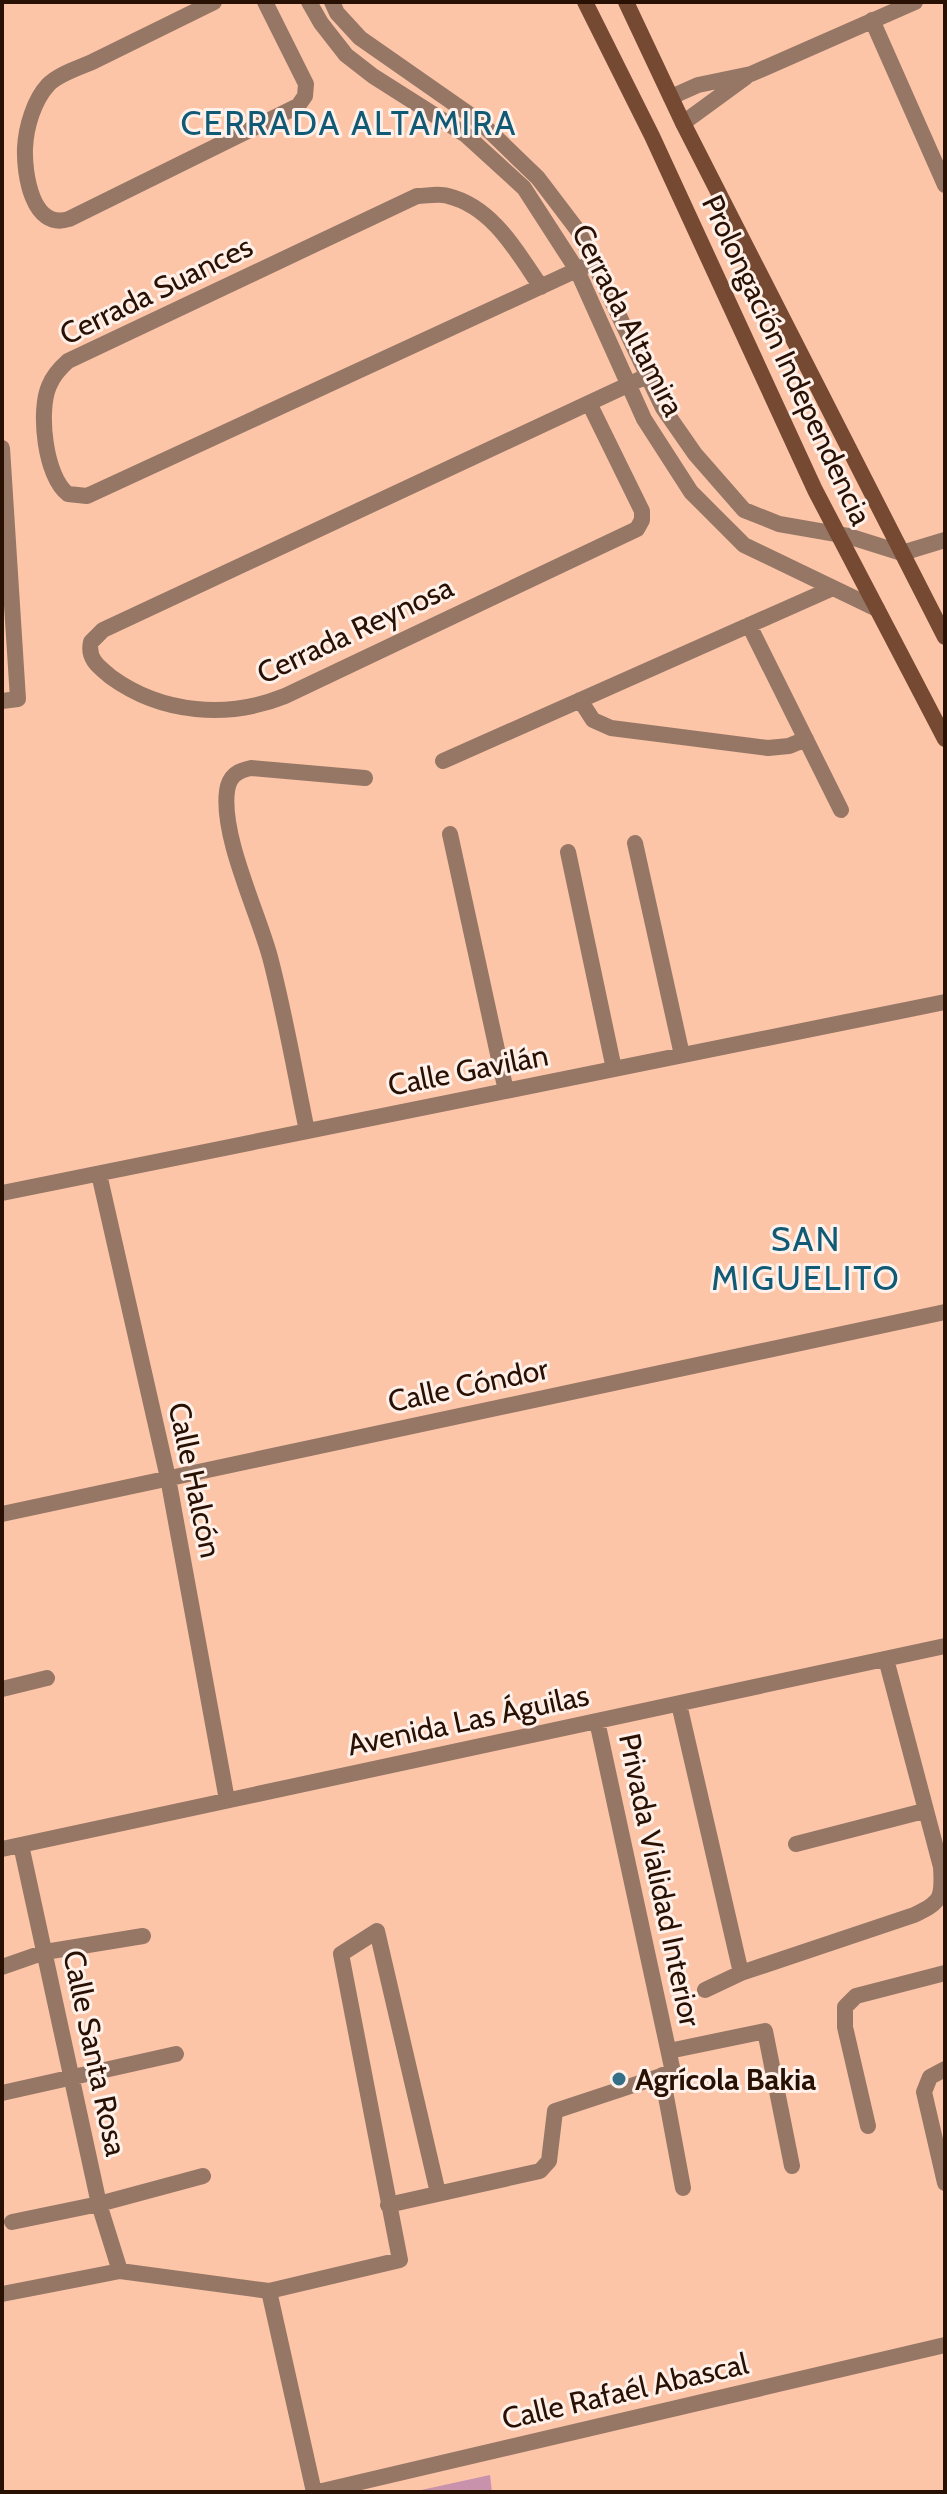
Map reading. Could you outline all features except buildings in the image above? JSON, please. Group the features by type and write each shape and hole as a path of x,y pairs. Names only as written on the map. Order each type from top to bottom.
{"street":[{"path":"214,2 49,83 32,114 25,147 32,194 45,217 57,222 69,219 298,106 305,96 306,84 265,2"},
{"name":"Cerrada Altamira","path":"309,2 346,55 373,76 466,135 524,188 577,270 644,419 691,492 744,545 877,609"},
{"name":"Cerrada Altamira","path":"332,2 337,13 360,38 479,121 538,178 579,232 663,408 695,454 744,510 779,524 838,534 902,553"},
{"name":"Prolongación Independencia","path":"585,2 652,136 815,490 945,739"},
{"name":"Prolongación Independencia","path":"626,2 683,123 945,637"},
{"path":"683,123 751,74 915,2"},
{"path":"872,20 945,185"},
{"path":"671,97 698,85 751,74"},
{"name":"Cerrada Suances","path":"541,287 504,234 478,209 447,195 417,196 68,361 49,387 43,418 57,482 68,494 87,496 541,287 594,262"},
{"name":"Cerrada Reynosa","path":"589,403 642,511 642,520 637,529 285,696 253,707 211,711 154,700 122,684 93,661 90,648 97,633 589,403 647,376"},
{"path":"2,448 10,700"},
{"path":"902,553 945,540"},
{"path":"443,761 833,588"},
{"path":"749,625 841,810"},
{"path":"580,700 593,720 611,728 768,748 789,746 806,739"},
{"path":"307,1131 269,956 232,840 227,794 230,779 238,771 251,768 365,778"},
{"path":"450,834 506,1091"},
{"path":"635,843 682,1055"},
{"path":"568,852 614,1069"},
{"name":"Calle Gavilán","path":"2,1193 945,1002"},
{"name":"Calle Halcón","path":"99,1174 168,1478 227,1800"},
{"name":"Calle Cóndor","path":"2,1514 945,1312"},
{"name":"Avenida Las Águilas","path":"2,1849 945,1646"},
{"path":"705,1990 741,1973 936,1905 943,1890 941,1867 886,1659"},
{"path":"2,1689 47,1678"},
{"path":"679,1704 741,1973"},
{"name":"Privada Vialidad Interior","path":"597,1721 673,2072 662,2075 683,2188"},
{"path":"796,1844 924,1811"},
{"name":"Calle Santa Rosa","path":"21,1845 99,2204 120,2271"},
{"path":"2,2294 120,2271 269,2291 400,2260 341,1954 377,1931 438,2193"},
{"path":"2,1967 45,1952 143,1936"},
{"path":"868,2126 845,2027 845,2007 856,1996 945,1973"},
{"name":"Privada Vialidad Interior","path":"669,2051 765,2031 792,2166"},
{"path":"2,2093 176,2054"},
{"path":"944,2070 930,2077 924,2092 945,2183"},
{"path":"388,2205 540,2171 549,2161 555,2111 662,2075"},
{"path":"12,2222 99,2204 203,2176"},
{"path":"269,2291 316,2492"},
{"name":"Calle Rafaél Abascal","path":"316,2492 945,2345"}],"shaded area":[{"path":"490,2475 492,2492 412,2492"}],"place":[{"name":"Agrícola Bakia","path":"619,2079"}],"district":[{"name":"CERRADA ALTAMIRA","path":"349,123"},
{"name":"SAN MIGUELITO","path":"806,1258"}]}
